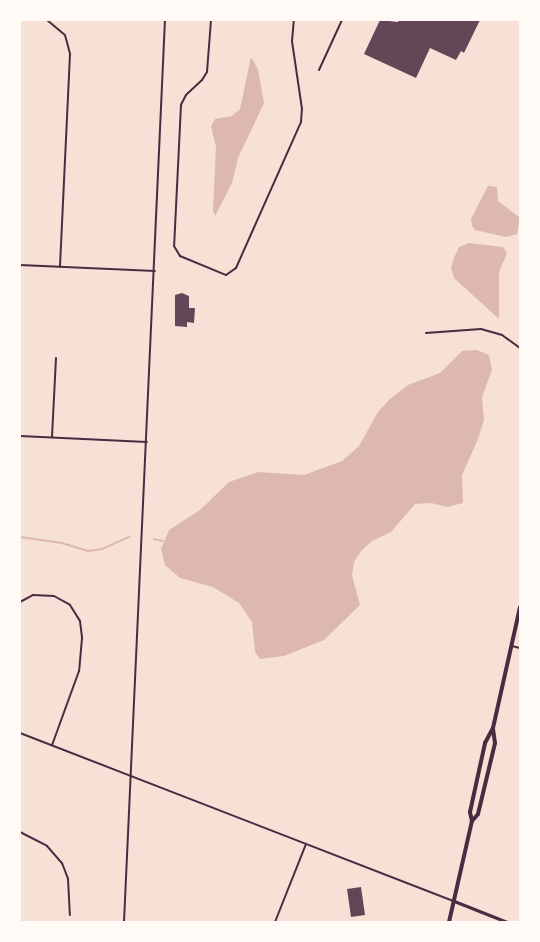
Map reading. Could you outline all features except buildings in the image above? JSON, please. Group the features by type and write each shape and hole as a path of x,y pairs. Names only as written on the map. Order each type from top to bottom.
{"main road":[{"path":"449,922 472,821 470,812 485,743 493,728 520,608"},
{"path":"472,821 478,814 495,742 493,728"}],"street":[{"path":"47,20 65,35 70,54 60,267"},
{"path":"124,922 165,20"},
{"path":"211,20 207,72 202,80 186,94 181,105 174,246 180,256 222,275 230,274 236,268 301,122 302,109 292,42 294,20"},
{"path":"319,70 342,20"},
{"path":"20,265 155,271"},
{"path":"426,333 481,329 502,334 520,348"},
{"path":"52,437 56,358"},
{"path":"20,436 147,442"},
{"path":"20,602 33,595 54,596 70,605 80,621 82,638 79,671 52,745"},
{"path":"512,646 520,648"},
{"path":"20,733 507,922"},
{"path":"20,832 47,846 62,863 68,879 70,915"},
{"path":"275,922 306,843"}],"shaded area":[{"path":"251,57 258,69 264,103 238,158 232,183 215,216 213,210 216,147 211,126 215,119 232,116 240,109"},
{"path":"488,186 497,187 498,201 520,218 517,234 506,237 475,230 472,226 471,219"},
{"path":"469,243 503,247 507,253 499,272 499,319 454,278 451,268 454,258 459,247"},
{"path":"477,350 489,355 492,370 482,397 484,420 462,475 463,503 447,507 431,503 415,504 391,532 372,541 361,551 354,562 352,575 360,605 324,640 284,656 260,659 255,652 252,622 239,603 213,587 180,578 165,565 161,549 169,530 200,510 229,482 258,472 304,475 342,461 359,446 378,412 390,399 408,385 440,373 462,351"}],"waterway":[{"path":"20,537 62,543 88,551 102,549 129,537"},
{"path":"154,539 163,541"}]}
